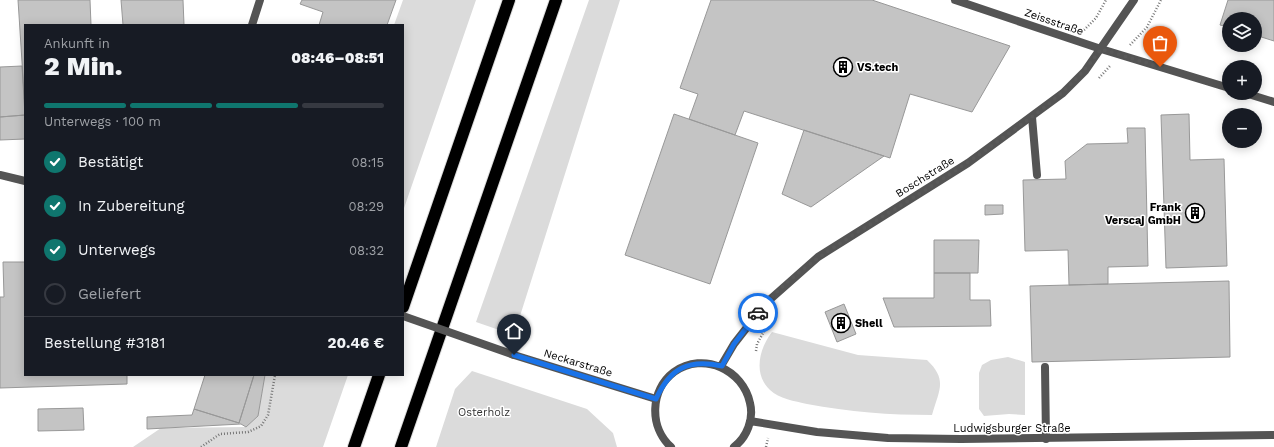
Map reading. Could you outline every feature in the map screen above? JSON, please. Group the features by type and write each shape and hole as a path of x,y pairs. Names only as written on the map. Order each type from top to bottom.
{"highway":[{"path":"404,304 509,0"},
{"path":"401,447 556,0"},
{"path":"354,447 379,376"}],"street":[{"path":"252,24 260,0"},
{"name":"Zeissstraße","path":"955,0 1101,49 1222,86"},
{"name":"Boschstraße","path":"722,366 734,344 766,303 818,257 968,163 1063,93 1086,71 1134,0"},
{"path":"1262,98 1274,102"},
{"path":"1032,117 1037,174"},
{"path":"0,174 24,181"},
{"name":"Neckarstraße","path":"404,316 514,355 656,399"},
{"path":"671,447 660,434 656,422 654,411 656,399 663,384 674,372 689,365 705,363 722,366 733,373 742,383 748,394 751,408 750,421 746,434 734,447"},
{"path":"1045,367 1046,440"},
{"name":"Ludwigsburger Straße","path":"750,421 817,432 888,438 1046,440 1274,435"}],"path":[{"path":"1074,40 1096,18 1106,0"},
{"path":"1120,55 1147,27 1161,0"},
{"path":"201,447 220,434 248,432 261,426 268,415 275,376"}],"green space":[{"path":"403,0 476,0 404,208 404,24 394,24"},
{"path":"589,0 620,0 514,335 476,322"},
{"path":"772,332 858,355 927,360 934,367 940,380 939,392 932,415 885,414 854,411 807,404 778,396 765,384 761,377 760,369 761,354 767,339"},
{"path":"1008,357 1025,362 1025,415 1009,414 984,416 979,409 979,373 982,365 991,360"},
{"name":"Osterholz","path":"472,371 587,409 613,433 617,447 436,447 455,389"},
{"path":"265,376 348,376 323,447 133,447 161,428 246,427 258,416"}],"building":[{"path":"18,0 90,0 91,24 24,24 24,93"},
{"path":"121,0 183,0 184,24 123,24"},
{"path":"302,0 396,0 387,24 319,24 323,12 300,4"},
{"name":"VS.tech","path":"711,0 872,0 1010,46 972,112 910,94 890,158 744,111 735,135 689,119 698,94 680,88"},
{"path":"1228,0 1274,0 1274,41 1262,37 1262,12 1224,12"},
{"path":"22,66 24,115 0,117 0,67"},
{"path":"674,114 758,143 710,284 625,255"},
{"name":"Frank Verscaj GmbH","path":"1189,114 1190,160 1224,159 1227,266 1166,268 1161,115"},
{"path":"24,115 24,139 0,140 0,117"},
{"path":"1127,128 1145,128 1148,266 1108,267 1108,284 1069,285 1068,250 1025,251 1023,180 1066,179 1065,161 1087,144 1128,143"},
{"path":"804,130 884,156 811,207 782,194"},
{"path":"985,205 1003,205 1003,214 985,215"},
{"path":"934,240 979,240 978,273 934,273"},
{"path":"3,262 24,262 24,376 127,376 127,384 0,388 0,297 4,297"},
{"path":"934,273 970,273 970,300 990,300 991,326 894,327 883,298 934,298"},
{"path":"1229,281 1230,357 1032,362 1030,286"},
{"name":"Shell","path":"844,304 856,334 837,342 825,312"},
{"path":"205,376 254,376 239,423 194,409"},
{"path":"254,376 265,376 258,416 246,427 241,424 147,429 147,417 192,415 194,409 239,423"},
{"path":"83,408 84,430 38,431 38,409"}],"way so far":[{"path":"758,313 766,303 818,257 968,163 1063,93 1086,71 1101,49 1160,67"}],"place":[{"name":"VS.tech","path":"843,67"},
{"name":"Frank Verscaj GmbH","path":"1195,213"},
{"name":"Shell","path":"841,323"}],"route":[{"path":"514,355 656,399 663,384 674,372 689,365 705,363 722,366 734,344 758,313"}]}
